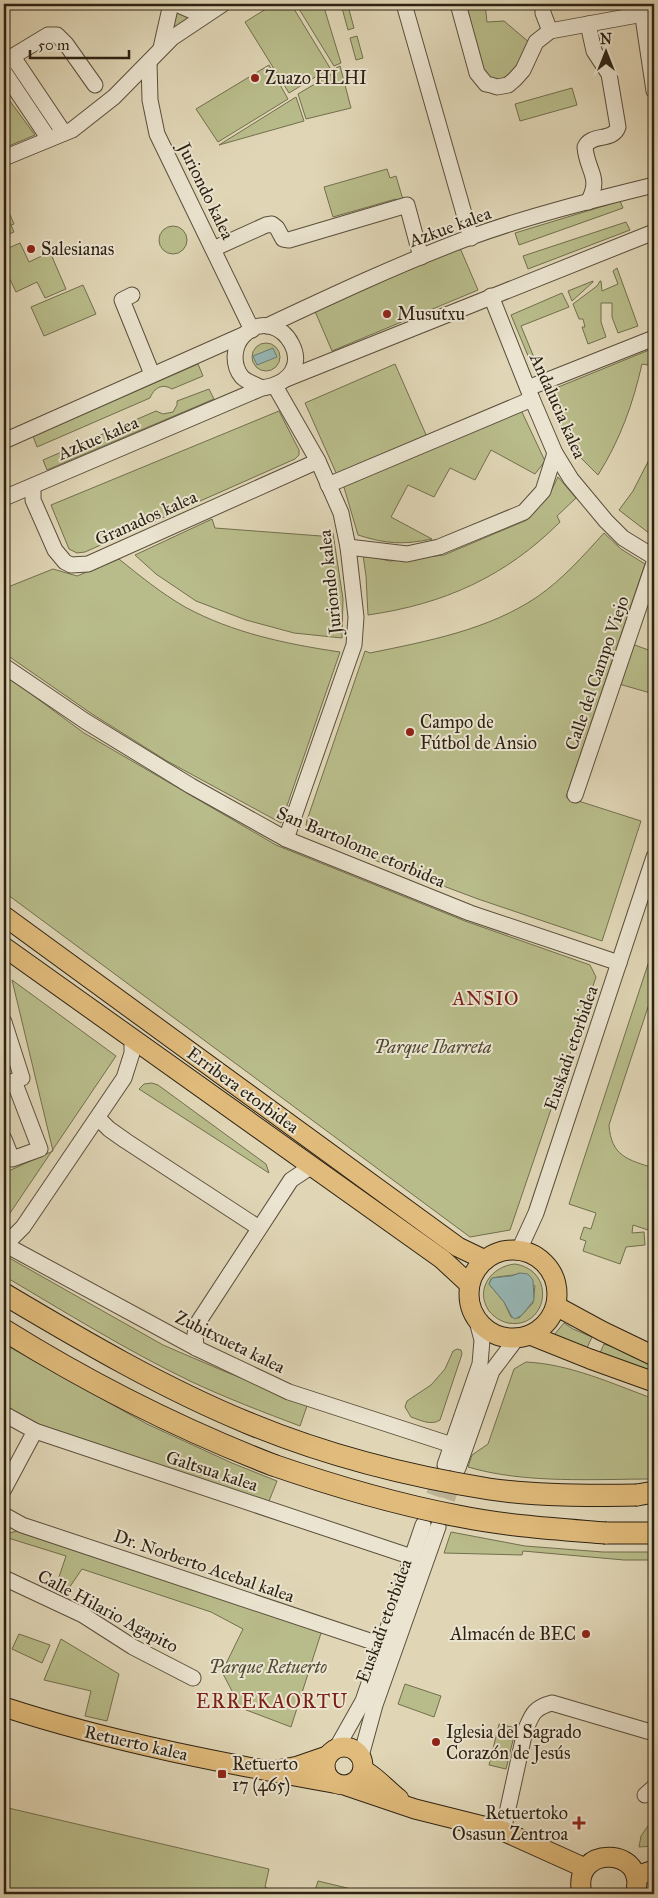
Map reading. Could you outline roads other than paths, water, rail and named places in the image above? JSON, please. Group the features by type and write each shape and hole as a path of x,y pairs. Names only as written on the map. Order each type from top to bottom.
{"highway":[{"path":"4,1294 114,1358 166,1385 248,1423 334,1454 411,1474 491,1489 562,1494 648,1494"},
{"path":"4,1330 79,1374 178,1425 239,1452 325,1482 391,1501 459,1516 554,1529 606,1533 654,1533"}],"main road":[{"name":"Erribera etorbidea","path":"4,916 458,1247 485,1260"},
{"name":"Erribera etorbidea","path":"4,947 442,1259 470,1284"},
{"path":"523,1337 546,1324 556,1306 557,1287 550,1270 537,1256 519,1250 501,1251 485,1260 475,1271 470,1284 469,1300 473,1314 483,1327 504,1338 523,1337 654,1382"},
{"path":"556,1306 654,1356"},
{"name":"Retuerto kalea","path":"4,1707 101,1735 340,1784 415,1809"},
{"path":"270,1771 298,1766 347,1747 357,1752 369,1772 398,1798 415,1809 503,1831 586,1868"},
{"path":"332,1752 324,1768 329,1779 340,1784 356,1782 362,1763"},
{"path":"582,1894 580,1887 581,1877 593,1861 602,1857 613,1856 631,1867 636,1885 654,1870"}],"street":[{"path":"161,48 172,4"},
{"path":"176,4 192,11 208,13"},
{"path":"4,158 79,125 114,97 161,48 184,29 223,4"},
{"path":"404,4 471,238"},
{"path":"458,4 477,73 486,84 497,87 508,85 515,79 523,70 536,42 550,31 646,10 654,91"},
{"path":"543,4 543,13 550,31"},
{"path":"588,24 594,51 610,74 618,126 611,135 587,143 586,147 594,182 594,190 588,202"},
{"path":"64,133 8,62 48,35 57,35 66,44 95,85"},
{"name":"Juriondo kalea","path":"149,62 150,100 157,134 213,249 248,332"},
{"path":"4,72 50,139"},
{"name":"Azkue kalea","path":"267,326 382,272 471,238 654,184"},
{"path":"213,249 266,225 272,224 278,228 283,239 289,240 407,205 422,257"},
{"name":"Azkue kalea","path":"4,498 491,296 654,232"},
{"path":"132,295 122,300 152,374"},
{"name":"Andalucia kalea","path":"491,296 555,453 571,479 623,538 654,557"},
{"path":"267,326 276,328 286,334 292,342 296,361 292,371 274,385 243,378 236,365 235,351 239,341 248,332 267,326"},
{"name":"Azkue kalea","path":"5,436 248,332"},
{"path":"328,485 654,338"},
{"name":"Juriondo kalea","path":"274,385 318,460 341,513 348,547 356,617 354,644 286,839"},
{"path":"348,547 407,554 439,547 524,512 543,491 555,453"},
{"name":"Granados kalea","path":"34,486 34,500 55,550 65,562 71,565 88,564 318,460"},
{"name":"Calle del Campo Viejo","path":"575,794 654,563"},
{"name":"San Bartolome etorbidea","path":"4,666 85,721 191,786 286,839 470,913 619,962"},
{"name":"Euskadi etorbidea","path":"519,1250 536,1213 654,857"},
{"path":"4,1022 22,1078 9,1083 40,1149 8,1161 4,1139"},
{"path":"4,1243 23,1227 124,1078 132,1052 132,1038"},
{"path":"98,1118 109,1129 126,1141 259,1228"},
{"path":"196,1348 195,1334 197,1326 259,1228 291,1180 312,1166"},
{"path":"19,1252 23,1227"},
{"name":"Zubitxueta kalea","path":"4,1243 196,1348 290,1392 452,1445"},
{"path":"478,1321 482,1340 480,1364 452,1445 451,1466 492,1371 523,1337"},
{"path":"172,1335 197,1326"},
{"name":"Galtsua kalea","path":"4,1414 35,1432 412,1557"},
{"path":"4,1489 35,1432"},
{"name":"Dr. Norberto Acebal kalea","path":"4,1515 22,1524 388,1647"},
{"name":"Euskadi etorbidea","path":"332,1752 363,1702 388,1647 430,1526 412,1557 388,1647 369,1723 362,1763"},
{"name":"Calle Hilario Agapito","path":"4,1578 83,1615 133,1646 193,1678"},
{"path":"503,1831 525,1731 531,1717 540,1706 552,1703 654,1733"}],"water":[{"path":"273,348 277,357 257,365 253,356"},
{"path":"520,1273 528,1274 533,1280 534,1300 522,1315 515,1319 489,1284 492,1278"}],"tunnel":[{"path":"426,1517 442,1471"},
{"path":"440,1521 456,1474"}],"place":[{"name":"Zuazo HLHI","path":"255,78"},
{"name":"Salesianas","path":"31,249"},
{"name":"Musutxu","path":"387,314"},
{"name":"Campo de Fútbol de Ansio","path":"410,732"},
{"name":"Almacén de BEC","path":"586,1634"},
{"name":"Iglesia del Sagrado Corazón de Jesús","path":"436,1742"},
{"name":"Retuerto 17 (465)","path":"222,1774"},
{"name":"Retuertoko Osasun Zentroa","path":"579,1823"}],"district":[{"name":"ANSIO","path":"486,998"},
{"name":"ERREKAORTU","path":"272,1701"}],"park label":[{"name":"Parque Ibarreta","path":"433,1047"},
{"name":"Parque Retuerto","path":"268,1667"}]}
